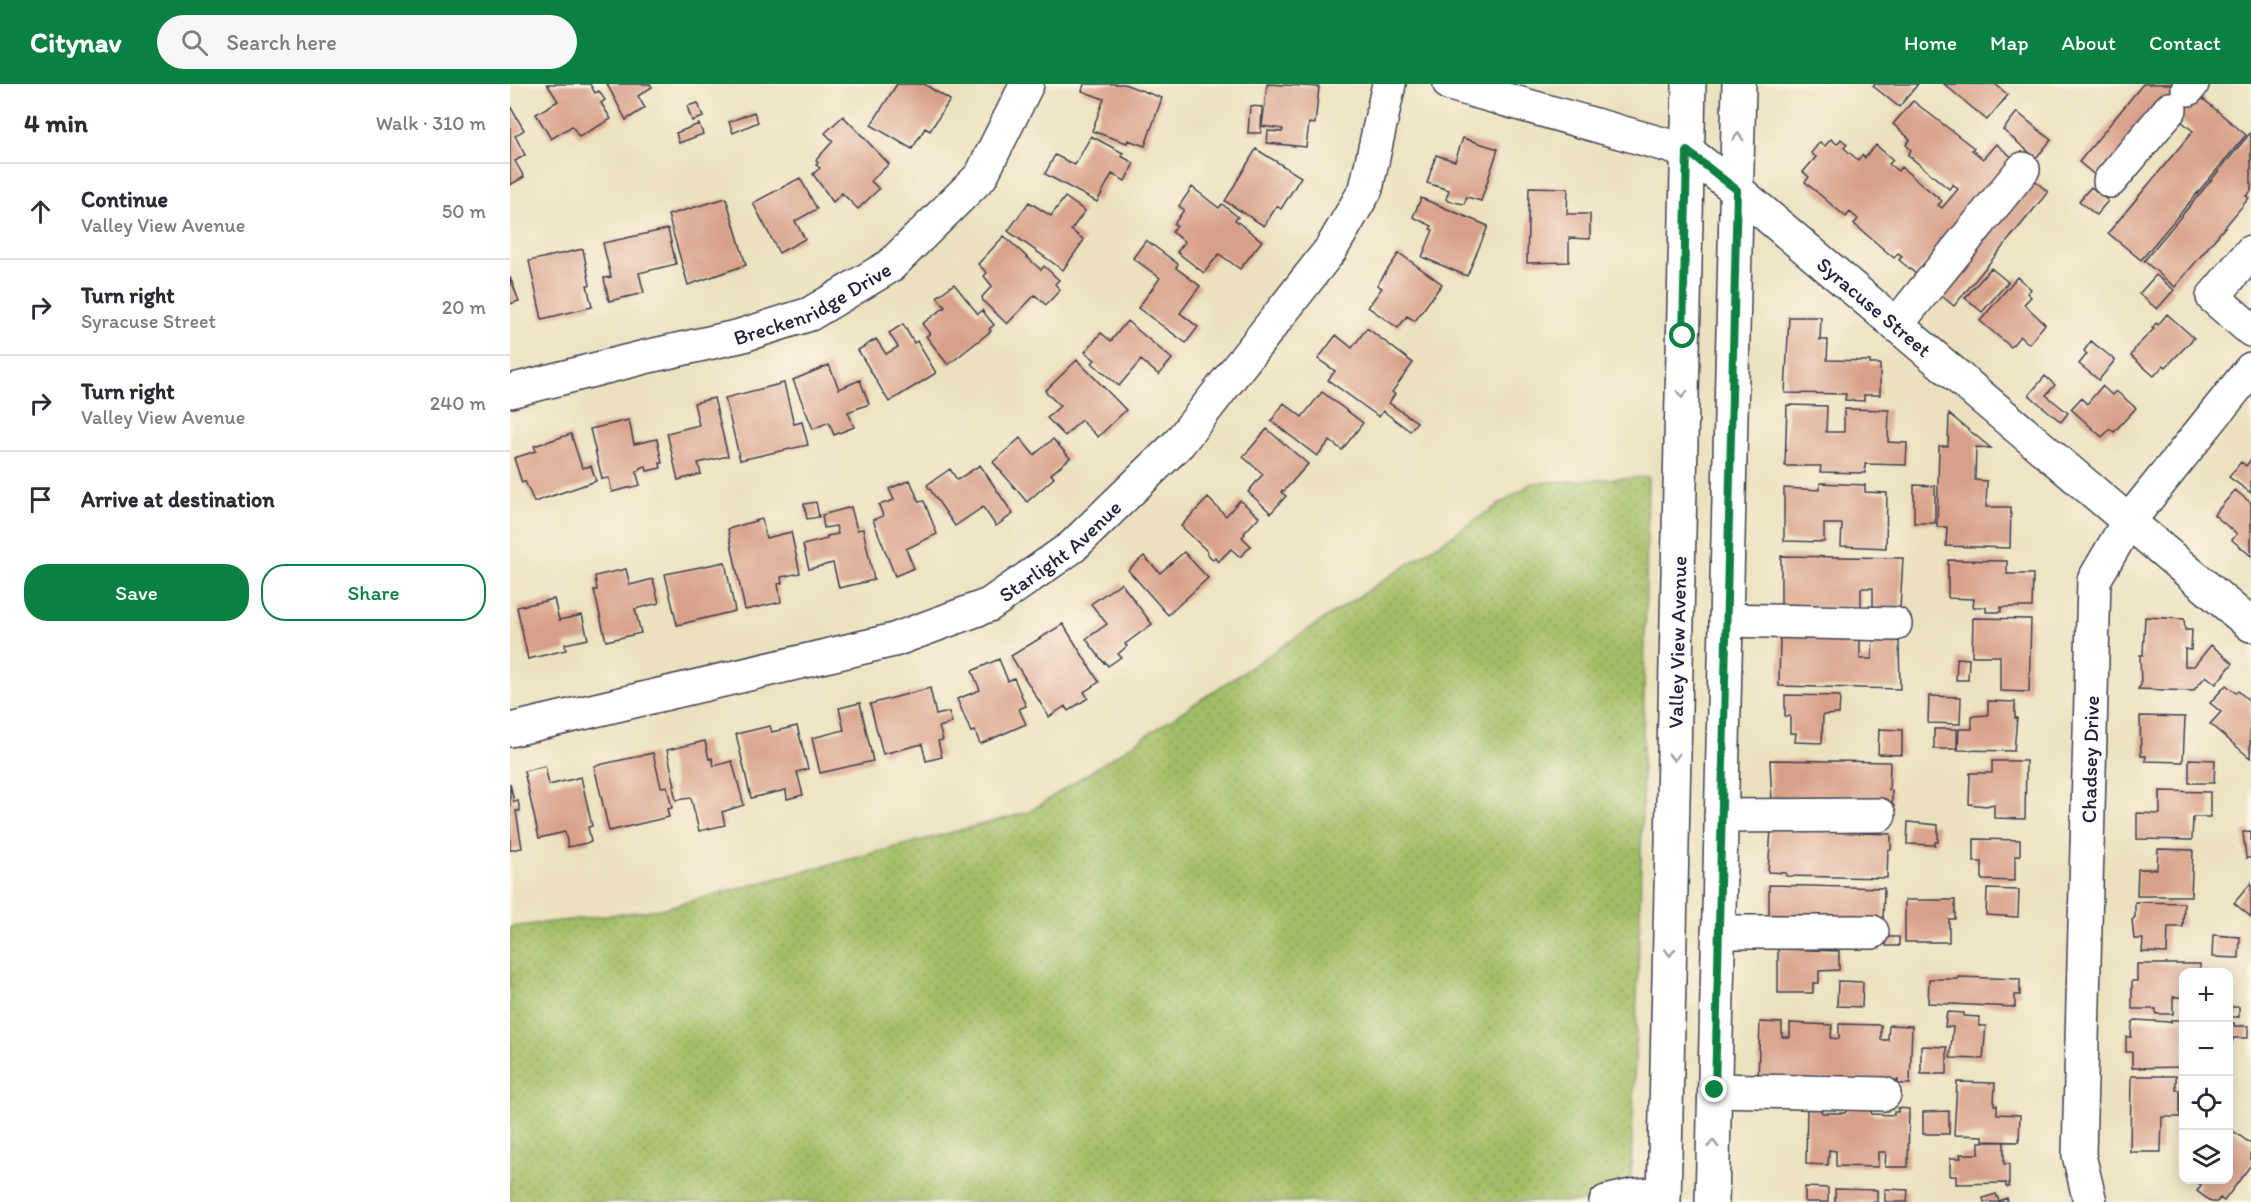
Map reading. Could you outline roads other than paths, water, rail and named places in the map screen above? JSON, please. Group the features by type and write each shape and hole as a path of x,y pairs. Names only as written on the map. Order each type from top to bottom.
{"street":[{"name":"Breckenridge Drive","path":"510,392 645,357 740,336 810,314 890,266 981,176 1027,84"},
{"name":"Starlight Avenue","path":"510,730 894,640 989,605 1072,547 1179,443 1330,249 1366,189 1389,84"},
{"name":"Syracuse Street","path":"1450,84 1687,151 1737,190 2251,625"},
{"name":"Valley View Avenue","path":"1664,1198 1689,84"},
{"path":"1712,1202 1739,84"},
{"path":"2110,181 2183,94"},
{"path":"1896,325 2023,169"},
{"path":"2251,252 2213,297 2251,330"},
{"name":"Chadsey Drive","path":"2090,1202 2079,1155 2094,580 2128,522 2251,369"},
{"path":"1726,620 1895,624"},
{"path":"1721,816 1879,814"},
{"path":"1718,932 1872,932"},
{"path":"1715,1090 1884,1094"},
{"path":"1606,1202 1630,1196 1664,1198"}]}
